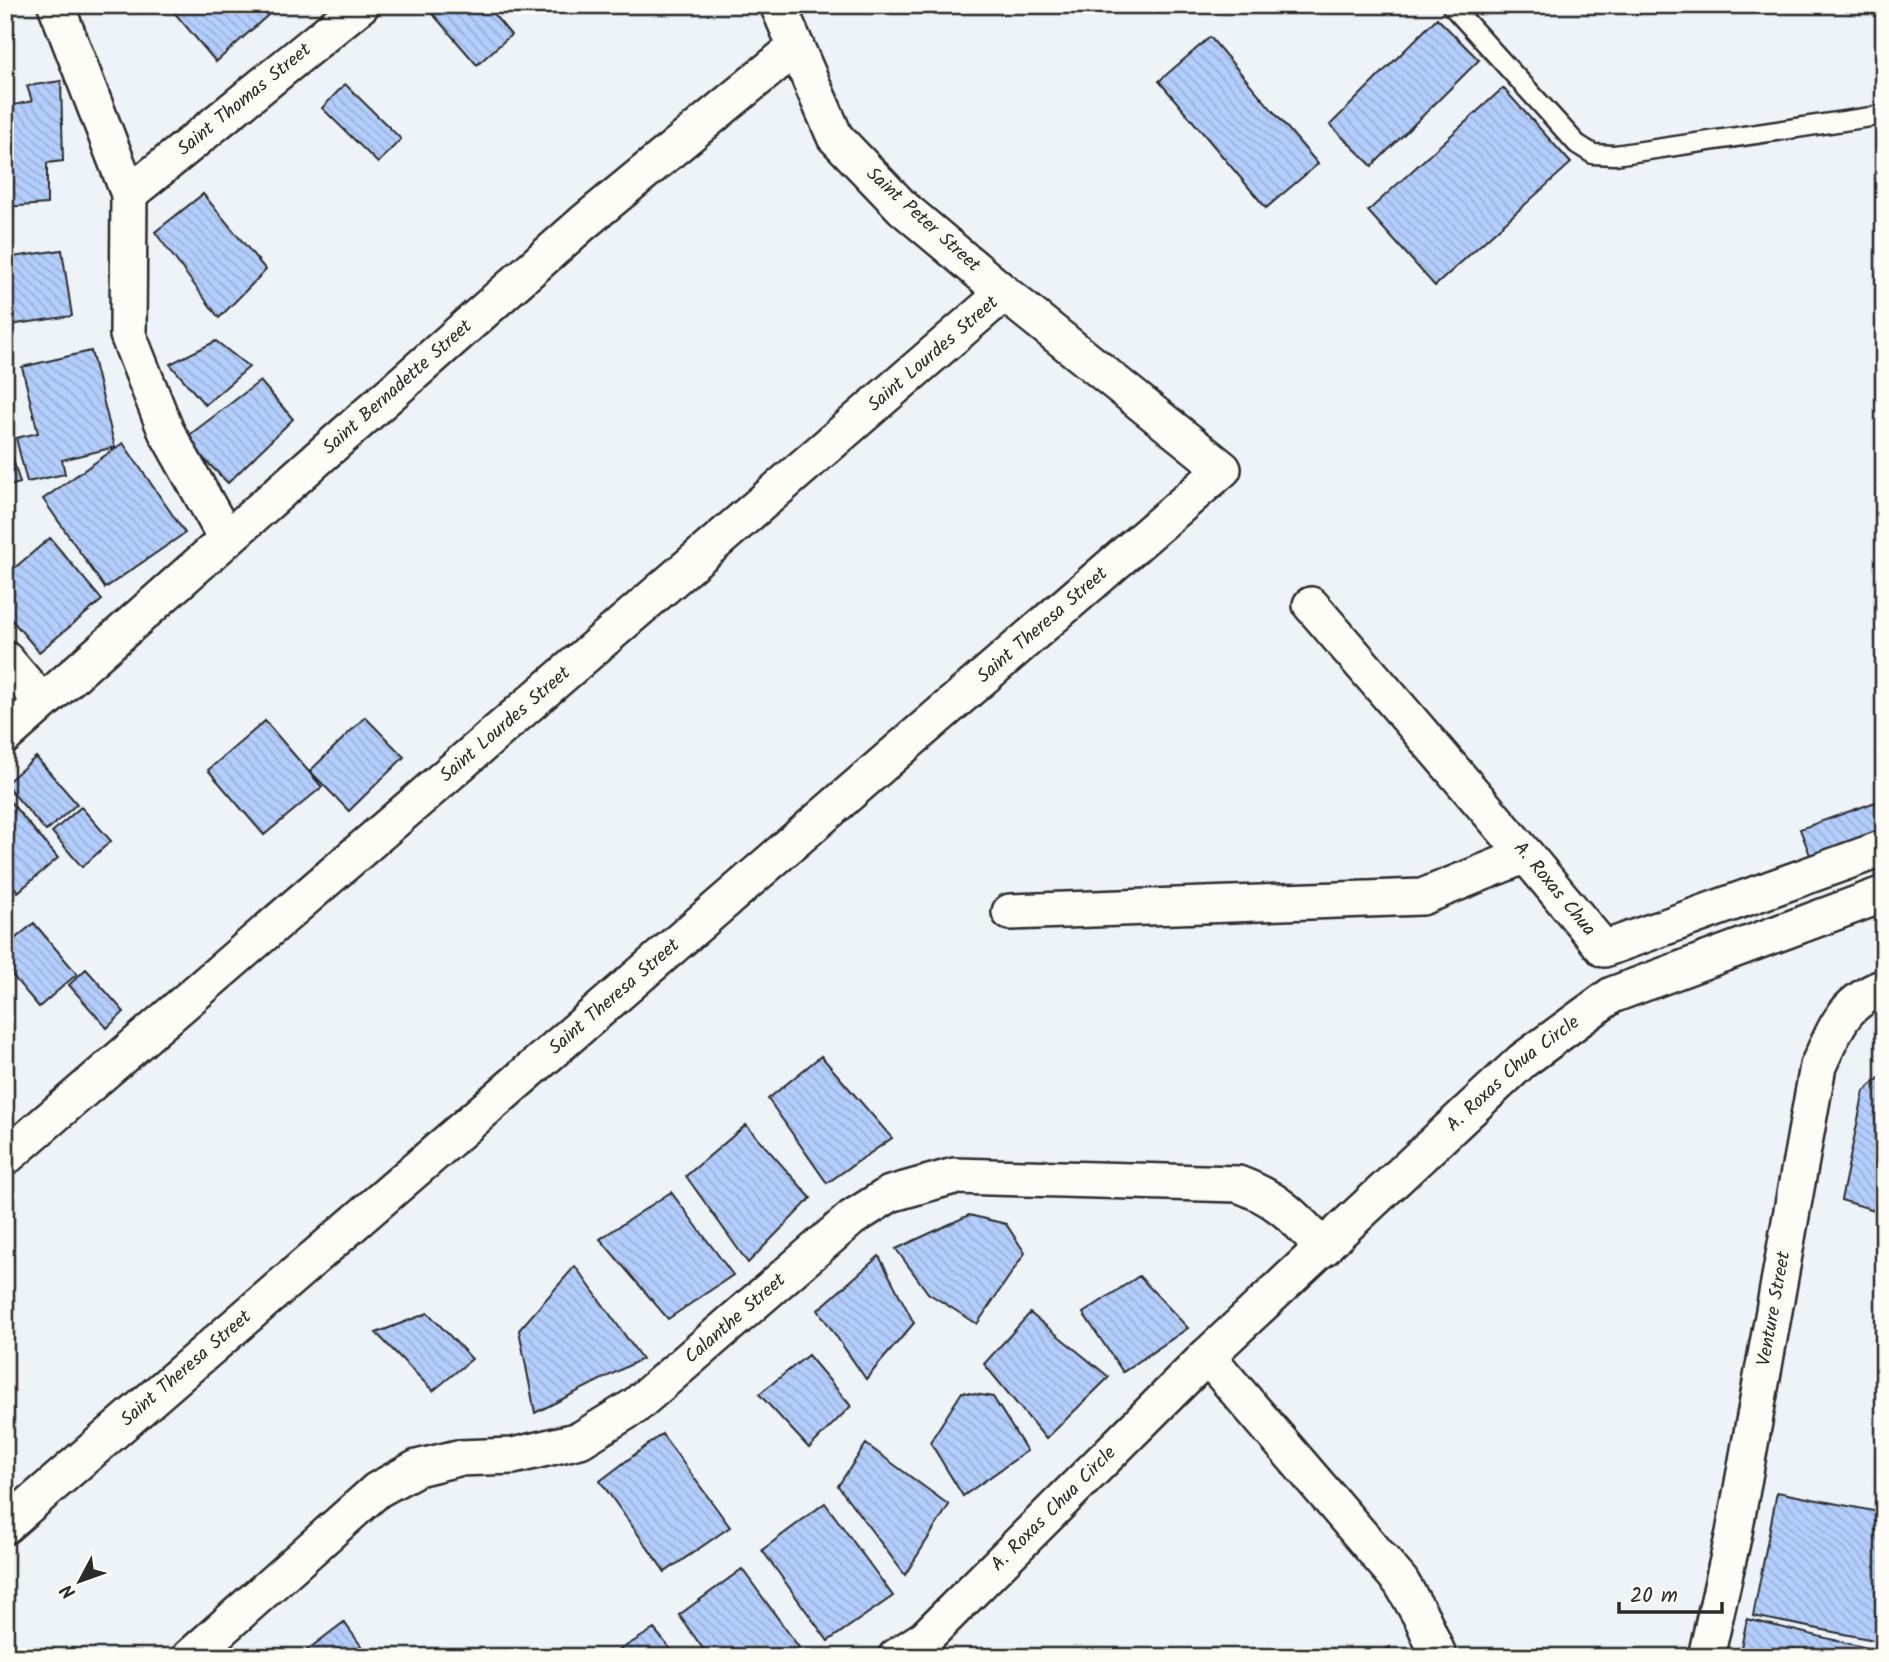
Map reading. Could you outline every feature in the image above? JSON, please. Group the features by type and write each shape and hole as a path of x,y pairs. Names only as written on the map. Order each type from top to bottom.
{"street":[{"path":"56,5 129,194 128,335 166,431 226,538"},
{"name":"Saint Thomas Street","path":"129,194 360,5"},
{"name":"Saint Peter Street","path":"778,5 835,137 903,208 1223,469"},
{"name":"Saint Bernadette Street","path":"5,736 583,223 796,47"},
{"name":"Saint Lourdes Street","path":"5,1158 1004,293"},
{"name":"Saint Theresa Street","path":"5,1526 1223,469"},
{"name":"A. Roxas Chua","path":"1311,605 1604,949 1884,848"},
{"path":"5,659 42,702"},
{"path":"1010,912 1422,897 1526,855"},
{"name":"A. Roxas Chua Circle","path":"896,1657 932,1647 1207,1356 1522,1061 1612,995 1884,894"},
{"name":"Venture Street","path":"1706,1657 1734,1533 1818,1066 1845,1011 1870,992 1884,987"},
{"name":"Calanthe Street","path":"190,1657 377,1490 416,1468 458,1458 513,1456 580,1440 635,1406 852,1218 891,1194 954,1176 1238,1184 1261,1192 1278,1202 1324,1248"},
{"path":"1207,1356 1401,1582 1423,1620 1439,1657"}],"lane":[{"path":"1451,5 1577,144 1592,154 1615,155 1884,115"}],"building":[{"path":"168,5 276,5 277,7 216,62"},
{"path":"425,5 486,5 511,35 477,65"},
{"path":"1437,18 1479,60 1372,166 1330,125"},
{"path":"1210,37 1318,164 1266,208 1159,81"},
{"path":"61,81 63,161 47,163 47,204 5,207 5,107 32,101 27,86"},
{"path":"345,84 401,139 378,163 322,108"},
{"path":"1503,88 1571,163 1435,286 1368,211"},
{"path":"203,194 266,270 219,318 155,232"},
{"path":"62,250 72,316 9,325 5,302 5,258"},
{"path":"216,341 249,367 205,405 170,364"},
{"path":"91,351 115,447 62,460 65,474 27,482 16,438 38,433 22,367"},
{"path":"260,381 293,419 228,483 184,439"},
{"path":"5,432 20,483 5,487"},
{"path":"123,443 185,533 105,588 43,499"},
{"path":"50,538 102,600 39,652 5,612 5,576"},
{"path":"365,717 404,757 349,811 310,771"},
{"path":"265,721 322,787 264,835 208,770"},
{"path":"36,757 77,804 46,831 5,784"},
{"path":"7,798 58,858 18,892 5,876"},
{"path":"1884,799 1884,834 1812,860 1800,829"},
{"path":"81,807 111,841 82,867 52,832"},
{"path":"34,923 77,974 39,1007 5,967 5,947"},
{"path":"86,969 124,1012 107,1028 69,985"},
{"path":"821,1056 892,1138 827,1183 768,1099"},
{"path":"1884,1074 1884,1213 1841,1200 1864,1091"},
{"path":"746,1125 811,1198 748,1263 686,1176"},
{"path":"671,1192 733,1275 668,1319 600,1239"},
{"path":"969,1215 1006,1224 1025,1253 977,1324 928,1293 896,1249"},
{"path":"879,1256 914,1323 866,1379 818,1310"},
{"path":"575,1266 642,1359 535,1413 519,1330"},
{"path":"1139,1276 1188,1328 1123,1372 1083,1313"},
{"path":"428,1313 472,1359 433,1391 376,1333"},
{"path":"1030,1313 1109,1377 1046,1439 984,1364"},
{"path":"808,1355 851,1406 809,1448 759,1394"},
{"path":"962,1392 993,1397 1027,1451 963,1496 930,1442"},
{"path":"662,1434 730,1527 665,1572 600,1481"},
{"path":"866,1444 949,1505 905,1575 838,1486"},
{"path":"1777,1492 1884,1513 1884,1642 1753,1616"},
{"path":"825,1503 893,1596 828,1641 762,1550"},
{"path":"742,1569 806,1657 709,1657 679,1615"},
{"path":"1747,1619 1884,1652 1884,1657 1739,1657"},
{"path":"344,1622 369,1657 298,1657"},
{"path":"654,1629 677,1657 608,1657"},
{"path":"1390,1647 1389,1657 1365,1657"}]}
